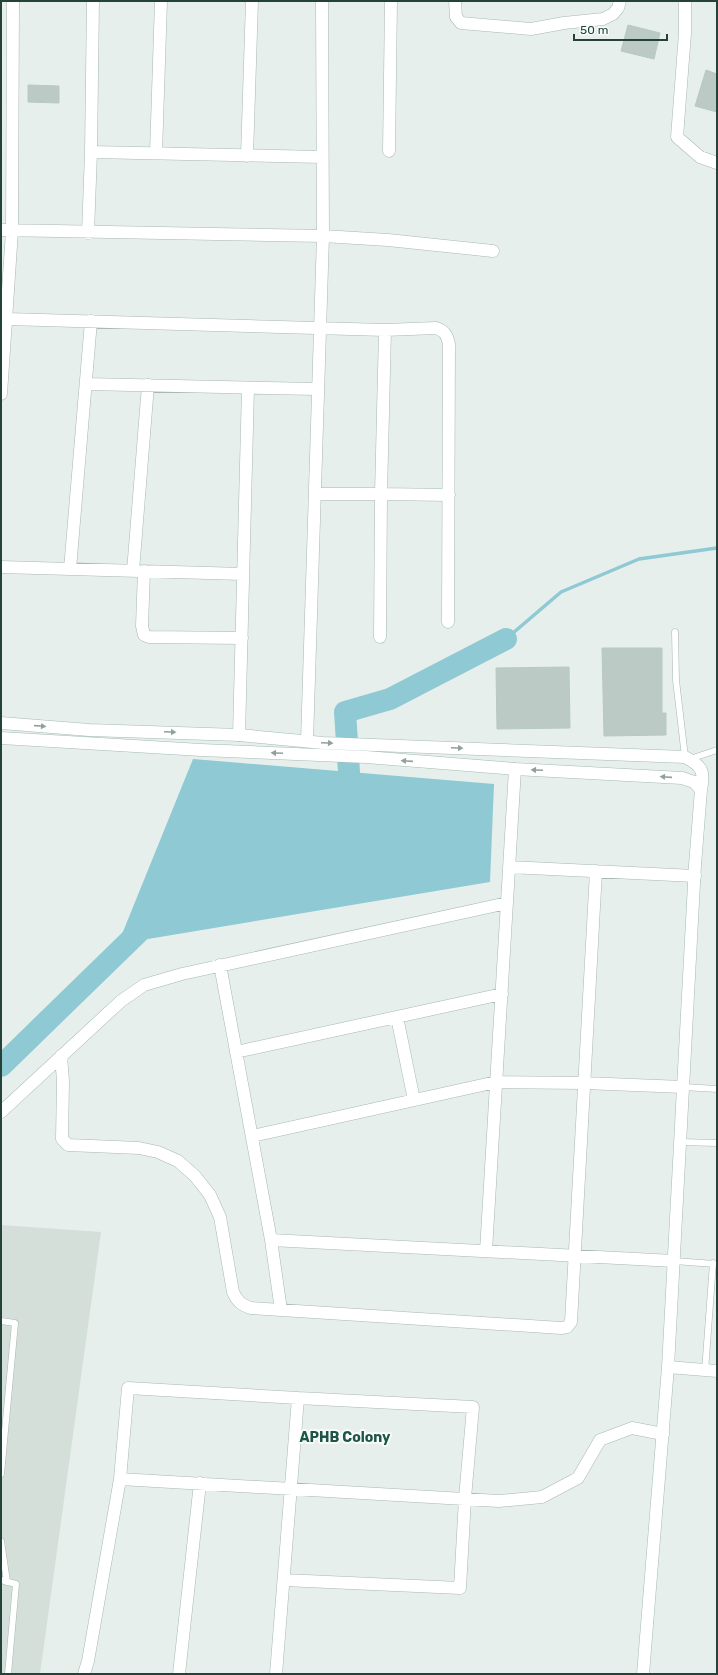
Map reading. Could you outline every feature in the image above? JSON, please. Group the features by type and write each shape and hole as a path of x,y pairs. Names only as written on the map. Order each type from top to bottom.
{"street":[{"path":"1,394 7,319 6,230 13,1"},
{"path":"88,233 91,152 93,1"},
{"path":"156,153 161,1"},
{"path":"247,156 252,1"},
{"path":"307,741 323,236 322,1"},
{"path":"389,151 391,1"},
{"path":"455,1 456,17 461,23 530,29 564,23 603,19 613,14 618,8 620,1"},
{"path":"685,1 685,33 677,137 700,157 717,163"},
{"path":"91,152 322,157"},
{"path":"6,230 88,233 323,236 388,240 493,251"},
{"path":"7,319 385,330 436,328 443,330 447,336 449,344 448,622"},
{"path":"70,569 91,321"},
{"path":"380,637 381,494 385,330"},
{"path":"86,384 317,390"},
{"path":"148,385 138,571 144,635 149,637 242,638"},
{"path":"239,735 248,388"},
{"path":"314,494 449,496"},
{"path":"1,567 243,574"},
{"path":"1,723 89,730 239,735 307,741 687,758 696,763 702,770 703,778 695,876 668,1367 643,1674"},
{"path":"1,738 366,757 515,769 682,778 694,782 701,790"},
{"path":"486,1251 515,769"},
{"path":"509,867 695,876"},
{"path":"61,1056 63,1081 62,1139 68,1145 139,1148 158,1152 178,1161 195,1176 210,1195 220,1217 232,1292 236,1300 242,1305 251,1308 281,1310 561,1328 567,1326 571,1322 596,872"},
{"path":"1,1112 121,1001 144,985 220,965 507,903"},
{"path":"220,965 271,1240 281,1310"},
{"path":"236,1052 502,994"},
{"path":"397,1016 414,1100"},
{"path":"252,1136 496,1082 584,1083 683,1087"},
{"path":"271,1240 674,1261"},
{"path":"668,1367 711,1371"},
{"path":"84,1674 88,1661 120,1479 128,1388 474,1407 465,1498 460,1588 284,1580"},
{"path":"276,1674 298,1398"},
{"path":"120,1479 499,1501 542,1497 578,1478 600,1440 632,1428 662,1434"},
{"path":"179,1674 200,1483"}],"lane":[{"path":"675,632 676,680 687,758 717,750"},
{"path":"683,1087 717,1088"},
{"path":"680,1142 717,1143"},
{"path":"674,1261 715,1264 711,1371"},
{"path":"1,1321 14,1323 1,1474"},
{"path":"1,1542 4,1581 16,1584 8,1674"}],"shaded area":[{"path":"1,1225 101,1232 40,1674 1,1674"}],"water":[{"path":"193,759 494,784 490,882 118,944"}],"building":[{"path":"628,25 660,33 654,59 621,51"},
{"path":"706,70 717,74 717,112 695,106"},
{"path":"28,85 59,86 59,103 28,102"},
{"path":"602,648 662,648 662,713 666,713 666,735 604,736"},
{"path":"569,667 570,728 497,729 496,668"}],"waterway":[{"path":"506,639 561,592 639,559 717,548"},
{"path":"351,802 345,712 390,699 506,639"},
{"path":"1,1066 149,922"}],"district":[{"name":"APHB Colony","path":"345,1437"}]}
